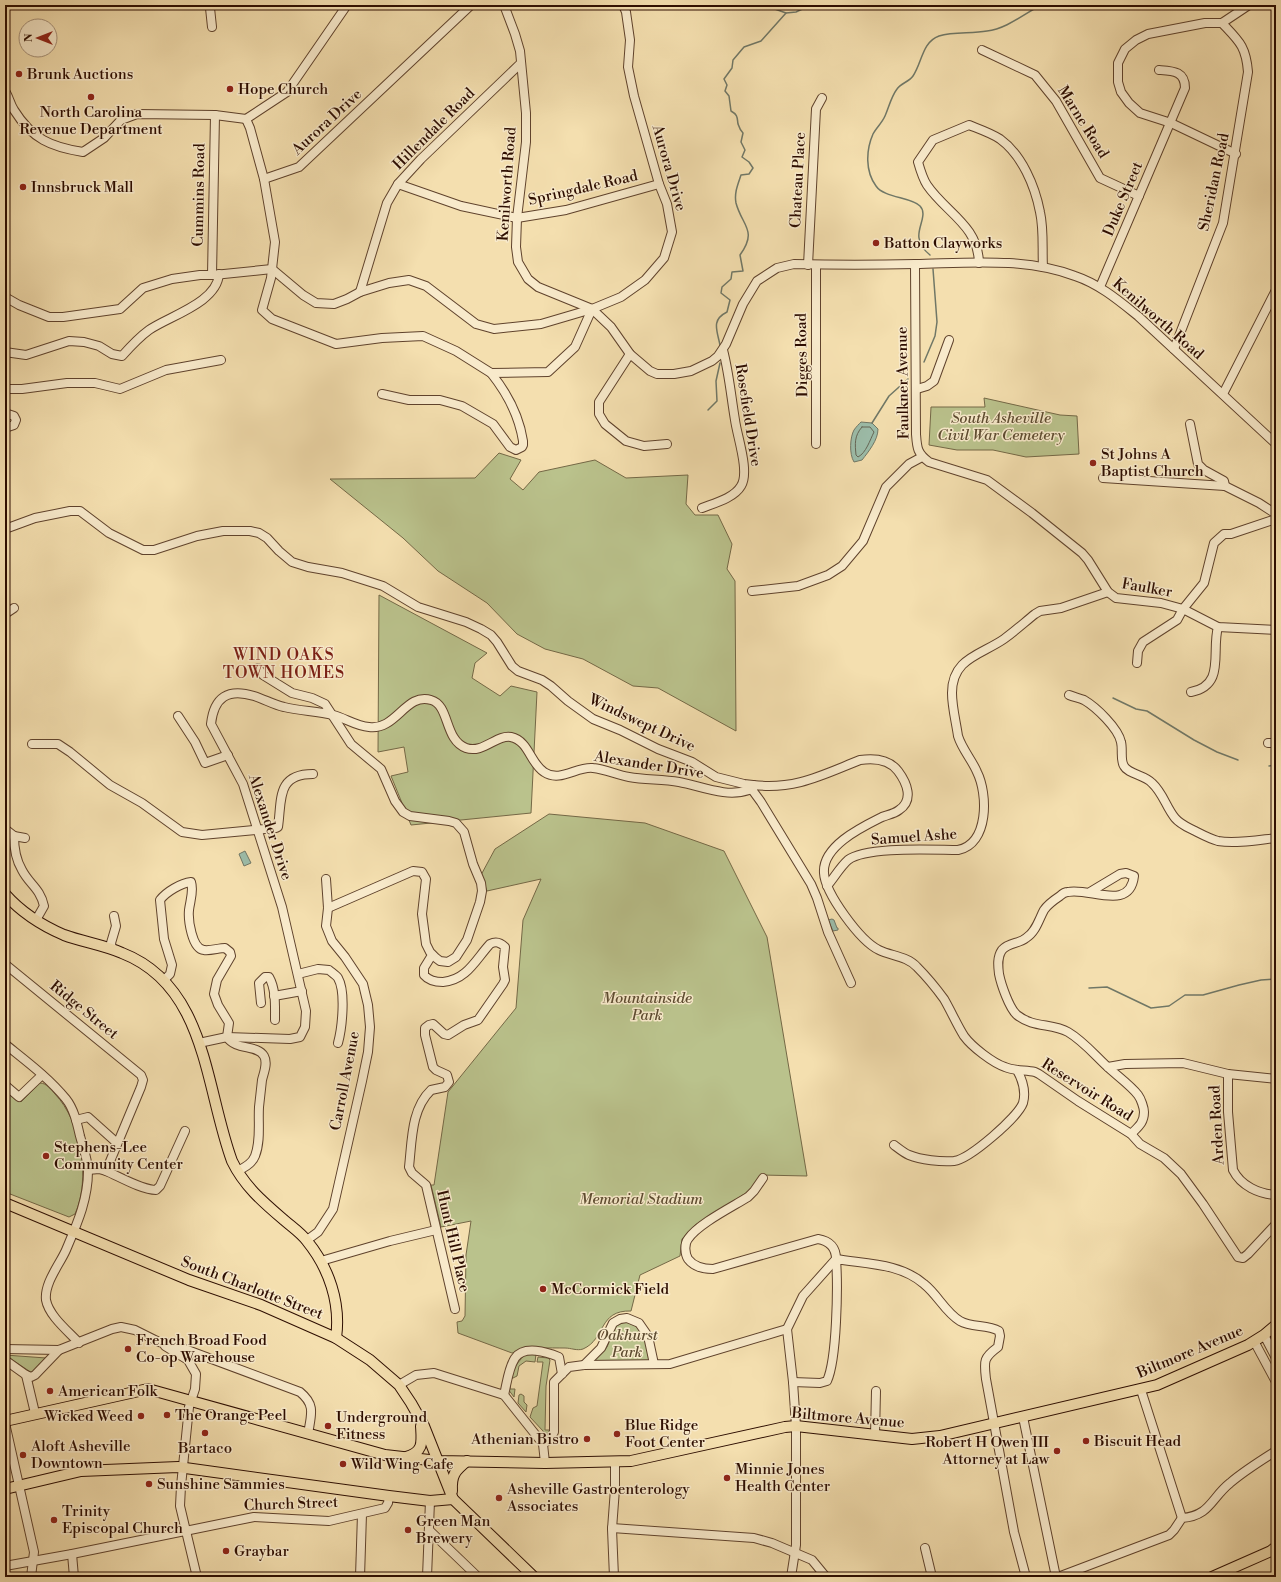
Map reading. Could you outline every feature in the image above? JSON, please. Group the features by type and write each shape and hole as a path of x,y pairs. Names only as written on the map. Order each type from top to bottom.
{"main road":[{"path":"5,894 11,901 36,920 64,935 112,949 135,959 164,980 176,994 186,1009 199,1043 228,1150 237,1171 254,1193 307,1240 321,1261 331,1284 338,1315 336,1338"},
{"name":"South Charlotte Street","path":"5,1202 189,1280 261,1305 336,1338 370,1360 398,1385 421,1420 453,1499"},
{"name":"Biltmore Avenue","path":"5,1422 35,1413 148,1389 192,1400 370,1452 404,1458 467,1462 545,1463 631,1461 768,1430 796,1426 912,1439 926,1438 1141,1390 1166,1382 1254,1341 1276,1325"},
{"path":"404,1458 415,1455 421,1446 421,1420"},
{"path":"467,1462 456,1470 453,1475 453,1499 534,1577"},
{"path":"5,1489 81,1471 178,1467 389,1496 430,1500 453,1499"},
{"path":"1212,1577 1226,1574 1276,1547"}],"street":[{"path":"212,5 210,8 212,27"},
{"path":"5,91 13,109 24,124 41,138 59,148 83,152 104,138 121,120 137,114 215,115 246,119 287,92 347,5"},
{"name":"Aurora Drive","path":"264,179 300,167 471,5"},
{"name":"Kenilworth Road","path":"504,5 520,51 520,64 526,113 526,142 517,218 516,247 518,262 528,279 538,288 592,308 611,327 630,354 650,371 657,374 691,371 712,361 723,350 743,304 757,281 781,266 979,263 1043,267 1074,276 1100,287 1138,316 1276,444"},
{"name":"Aurora Drive","path":"272,269 303,295 316,303 334,304 360,292 389,283 409,280 426,286 476,324 494,329 541,324 592,308 621,297 645,280 664,258 672,232 667,204 659,184 628,67 630,40 626,12 623,5"},
{"path":"1236,154 1171,123 1140,113 1129,103 1121,92 1118,82 1118,63 1125,49 1136,40 1148,34 1205,23 1222,22 1249,5"},
{"name":"Sheridan Road","path":"1174,349 1223,223 1236,154 1248,72 1247,57 1242,44 1222,22"},
{"name":"Marne Road","path":"982,50 1034,75 1056,101 1100,178 1139,196"},
{"name":"Hillendale Road","path":"360,292 387,203 398,184 421,158 520,64"},
{"name":"Duke Street","path":"1100,287 1185,88 1185,82 1182,76 1172,71 1159,70"},
{"name":"Chateau Place","path":"812,265 816,109 822,98"},
{"name":"Cummins Road","path":"215,115 215,275"},
{"path":"246,119 250,128 264,179 275,242 271,278 262,310 272,319 336,344 382,338 423,336 456,351 491,373 505,391 517,418 523,445 516,450 510,447 500,432 492,424 462,406 440,400 409,400 382,394"},
{"path":"979,263 977,247 974,239 962,223 926,184 918,162 933,140 969,125 999,139 1013,152 1023,165 1035,193 1040,213 1043,234 1043,267"},
{"name":"Springdale Road","path":"398,184 462,206 517,218 566,210 659,184"},
{"name":"Faulkner Avenue","path":"915,264 917,444 919,452 922,457 929,462 987,480 1032,512 1082,553 1108,592"},
{"name":"Digges Road","path":"812,265 816,444"},
{"path":"5,297 19,305 49,317 88,315 120,309 142,288 172,279 272,269"},
{"path":"5,352 26,355 69,341 84,342 99,346 112,354 122,356 133,343 149,330 175,317 210,293 216,286 215,275"},
{"path":"1223,394 1276,290"},
{"path":"491,373 548,372 575,347 592,308"},
{"path":"917,388 927,386 934,382 941,366 949,340"},
{"name":"Rosefield Drive","path":"702,508 726,498 740,487 743,481 744,470 735,420 730,378 723,350"},
{"path":"630,354 599,402 599,414 605,424 626,441 644,446 667,444"},
{"path":"5,389 22,389 67,383 95,384 120,389 166,370 220,360"},
{"path":"5,413 14,416 16,420 14,425 5,428"},
{"path":"1190,424 1198,464 1204,470 1224,481 1225,486"},
{"path":"752,591 798,586 828,575 842,566 863,541 886,487 909,464 922,457"},
{"path":"1103,478 1225,486 1276,514"},
{"name":"Windswept Drive","path":"5,529 35,518 70,511 80,511 109,533 143,550 154,550 197,536 223,531 250,531 259,533 267,538 292,562 308,567 342,573 383,586 418,607 466,622 481,629 491,635 506,657 518,671 542,680 593,719 620,730 658,749 692,762 716,777 753,785"},
{"path":"1137,664 1138,651 1143,642 1177,620 1183,609 1204,583 1214,543 1224,534 1231,534 1276,519"},
{"name":"Faulker","path":"1108,592 1116,598 1161,603 1183,609 1218,627"},
{"name":"Samuel Ashe","path":"827,886 844,864 849,859 856,856 896,849 958,850 964,849 975,841 981,827 984,802 983,791 977,772 958,736 952,694 955,677 958,670 972,657 1003,640 1035,614 1061,608 1108,592"},
{"path":"5,614 14,608"},
{"path":"1191,692 1200,690 1208,684 1212,678 1215,666 1218,627 1276,630"},
{"path":"258,668 263,675 292,693 321,701 333,715 351,744 381,769 395,801 403,812 410,816 452,822 460,826 464,832 473,864 481,883 482,891 480,902 470,932 456,957 451,961 443,962 438,960 426,944 422,914 426,878 424,874 419,871 413,871 400,876 328,908"},
{"name":"Alexander Drive","path":"199,1043 227,1037 290,1039 300,1037 305,1027 306,1011 282,907 243,784 211,724 212,714 219,700 230,694 241,693 282,707 333,715 370,727 382,726 392,720 408,704 420,700 430,699 437,702 443,712 453,738 460,745 467,749 478,749 499,739 509,737 520,741 545,773 557,775 569,774 591,767 629,777 668,780 733,793 749,790 753,785"},
{"path":"1069,695 1082,699 1096,708 1120,738 1124,766 1128,771 1144,776 1160,791 1170,812 1177,820 1202,835 1218,841 1232,842 1276,838"},
{"path":"178,716 195,742 205,763 228,755"},
{"path":"32,744 58,744 110,785 142,803 182,832 202,835 278,827 279,803 284,788 293,777 313,774"},
{"name":"Reservoir Road","path":"753,785 776,786 800,783 823,776 860,760 883,760 892,764 898,770 908,789 907,801 898,810 861,828 832,850 824,868 827,886 831,894 863,938 870,945 879,950 908,960 916,965 943,998 965,1038 983,1054 1004,1067 1017,1070 1028,1070 1039,1074 1078,1101 1131,1134 1140,1144 1164,1158 1181,1174 1238,1257 1243,1258 1248,1254 1276,1224"},
{"path":"753,785 753,791 811,884 828,932 851,983"},
{"path":"5,829 14,836 25,838"},
{"path":"14,836 16,855 22,871 32,882 42,899 44,906 36,920"},
{"path":"1090,892 1120,874 1126,873 1134,876 1133,885 1126,893 1112,897 1090,892 1067,892 1054,900 1044,910 1039,923 1026,938 1011,944 1002,951 998,962 1010,1006 1016,1014 1034,1024 1055,1026 1068,1032 1084,1043 1138,1095 1144,1110 1142,1123 1131,1134"},
{"name":"Carroll Avenue","path":"307,1240 318,1232 333,1209 368,1052 369,1034 368,1005 363,984 332,941 326,926 328,908 326,879"},
{"path":"164,980 170,974 172,965 164,939 160,900 162,897 179,886 186,882 191,882 193,888 189,918 195,945 206,951 226,948 230,952 231,956 217,980 214,994 218,1005 229,1023 227,1037 233,1044 259,1051 263,1054 265,1059 259,1108 260,1126 256,1155 246,1167 237,1171"},
{"path":"112,949 111,943 116,926 114,916"},
{"name":"Hunt Hill Place","path":"432,954 424,968 424,975 428,979 435,982 450,981 457,979 469,969 490,944 500,943 505,947 503,967 505,980 481,1016 475,1022 464,1025 448,1035 444,1034 433,1024 425,1028 425,1035 433,1067 444,1073 449,1079 449,1082 445,1087 433,1089 428,1093 417,1112 409,1167 412,1173 426,1185 455,1310"},
{"name":"Ridge Street","path":"5,964 141,1075 143,1080 117,1143"},
{"path":"1276,965 1276,970"},
{"path":"298,974 318,969 329,970 338,978 341,989 342,1010 342,1025 338,1043"},
{"path":"261,1003 259,983 265,977 269,977 272,982 276,1020"},
{"path":"274,996 302,991"},
{"path":"5,1044 42,1074 67,1100 76,1120 88,1170 87,1190 83,1209 64,1254 56,1268 46,1294 46,1300 51,1311 79,1343"},
{"path":"1108,1067 1125,1064 1183,1063 1228,1074 1276,1079"},
{"path":"894,1145 908,1155 919,1158 956,1161 967,1157 981,1148 1016,1113 1023,1102 1022,1079 1017,1070"},
{"path":"5,1085 19,1097 42,1074"},
{"name":"Arden Road","path":"1228,1074 1228,1112 1233,1170 1236,1176 1250,1187 1264,1193 1276,1195"},
{"path":"76,1120 88,1117 117,1143 106,1171"},
{"path":"88,1170 99,1169 106,1171 141,1186 156,1190 160,1186 185,1131"},
{"path":"763,1178 748,1197 698,1228 687,1240 685,1251 686,1256 690,1261 704,1269 713,1269 818,1239 824,1240 833,1246 836,1251 837,1273 834,1339 830,1374 826,1381 820,1383 793,1382"},
{"path":"321,1261 436,1230"},
{"path":"791,1577 795,1552 796,1426 787,1329 803,1296 836,1259"},
{"path":"836,1259 901,1270 924,1284 951,1314 959,1320 970,1326 989,1327 999,1331 1000,1342 998,1347 988,1354 985,1363 986,1379 1014,1532 1026,1577"},
{"path":"584,1365 601,1348 613,1323 620,1319 627,1318 639,1323 648,1336 654,1364"},
{"path":"5,1350 59,1350 112,1329 121,1327 135,1330 159,1342 188,1360 196,1374 197,1382 189,1407 180,1506 197,1577"},
{"path":"543,1444 550,1440 554,1432 554,1382 569,1367 584,1365 670,1364 787,1329"},
{"path":"1264,1335 1276,1358"},
{"path":"1254,1341 1276,1382"},
{"path":"159,1342 174,1345 300,1392 309,1399 311,1406 308,1434"},
{"path":"5,1360 26,1376 31,1377 59,1350"},
{"path":"504,1395 510,1369 516,1357 525,1352 545,1351 559,1357 562,1374"},
{"path":"398,1385 416,1375 434,1374 504,1395 543,1444 545,1463"},
{"path":"26,1376 35,1413"},
{"path":"1141,1390 1182,1518"},
{"path":"875,1435 876,1391"},
{"path":"1023,1417 1057,1577 1169,1535 1182,1518 1197,1515 1207,1510 1229,1484 1276,1451"},
{"path":"5,1422 34,1552 31,1577"},
{"path":"614,1577 612,1528 615,1489 615,1462"},
{"name":"Church Street","path":"5,1566 254,1518 329,1521 385,1508 388,1503 389,1496"},
{"path":"427,1577 430,1500"},
{"path":"360,1577 362,1514"},
{"path":"612,1528 746,1537 772,1543 812,1560 826,1577"},
{"path":"429,1530 478,1577"},
{"path":"925,1548 932,1577"},
{"path":"72,1554 74,1577"}],"green space":[{"name":"South Asheville Civil War Cemetery","path":"984,398 1060,415 1077,416 1079,454 1026,457 993,450 957,450 929,445 931,407 985,407"},
{"path":"499,453 521,460 510,479 523,490 539,472 595,460 626,478 688,475 686,504 695,515 718,515 732,544 727,569 735,581 736,731 658,688 633,686 583,659 545,649 517,634 487,603 438,571 403,538 330,479 475,478"},
{"path":"379,595 487,653 475,663 472,678 500,696 511,686 537,692 531,813 411,825 391,776 408,772 404,747 378,752"},
{"name":"Mountainside Park","path":"549,814 645,823 724,851 767,937 807,1176 761,1175 751,1189 746,1193 695,1225 682,1239 680,1256 640,1275 631,1311 620,1312 613,1315 607,1320 596,1339 583,1349 538,1348 512,1353 458,1333 457,1322 462,1321 465,1316 466,1255 471,1221 441,1227 431,1185 434,1185 448,1092 516,1008 523,920 541,879 487,891 481,875 495,849"},
{"path":"40,1083 50,1088 64,1105 77,1135 81,1151 83,1168 80,1200 75,1214 69,1217 5,1192 5,1088 21,1102"},
{"name":"Oakhurst Park","path":"625,1322 632,1324 641,1331 649,1360 593,1361 607,1347 613,1329"},
{"path":"526,1354 536,1354 535,1362 526,1361 519,1366 517,1376 511,1379 510,1389 515,1389 514,1397 508,1389 511,1378 516,1366"},
{"path":"5,1355 46,1358 32,1373"},
{"path":"538,1357 548,1358 550,1360 546,1386 545,1430 550,1430 549,1435 544,1435 543,1431 530,1417 533,1408 537,1406 543,1362 537,1362"},
{"path":"521,1394 524,1396 524,1402 527,1405 526,1412 518,1403 519,1395"}],"water":[{"path":"861,422 872,423 878,429 878,433 873,445 862,460 854,462 852,459 851,450 852,437 854,430"},
{"path":"245,851 251,863 244,866 239,854"},
{"path":"828,920 834,920 838,930 833,931"}],"waterway":[{"path":"753,5 772,8 786,13 796,12 811,5"},
{"path":"930,255 920,243 919,230 923,217 920,206 916,203 885,193 880,190 872,180 868,167 868,154 873,134 884,119 895,92 913,76 923,53 933,39 945,34 994,30 1008,24 1041,5"},
{"path":"720,345 716,326 719,318 727,312 730,300 721,293 722,287 731,279 732,272 743,271 740,255 748,240 747,228 736,203 736,192 741,175 749,174 753,168 749,162 742,157 745,150 741,142 743,133 738,125 736,115 731,111 729,96 725,91 727,85 724,79 732,68 733,60 744,47 761,41 786,13"},
{"path":"924,362 935,336 937,322 933,269"},
{"path":"708,410 717,401 716,381 720,363"},
{"path":"872,423 889,396 908,379"},
{"path":"1113,698 1136,709 1147,711 1194,740 1217,752 1238,760"},
{"path":"1269,766 1276,765"},
{"path":"1089,988 1107,987 1151,1008 1169,1006 1185,995 1203,995 1261,980 1276,979"}],"place":[{"name":"Brunk Auctions","path":"19,74"},
{"name":"Hope Church","path":"230,89"},
{"name":"North Carolina Revenue Department","path":"91,97"},
{"name":"Innsbruck Mall","path":"23,187"},
{"name":"Batton Clayworks","path":"876,243"},
{"name":"St Johns A Baptist Church","path":"1093,463"},
{"name":"Stephens-Lee Community Center","path":"46,1156"},
{"name":"McCormick Field","path":"543,1289"},
{"name":"French Broad Food Co-op Warehouse","path":"128,1349"},
{"name":"American Folk","path":"50,1391"},
{"name":"The Orange Peel","path":"167,1415"},
{"name":"Wicked Weed","path":"141,1416"},
{"name":"Underground Fitness","path":"328,1426"},
{"name":"Bartaco","path":"205,1433"},
{"name":"Blue Ridge Foot Center","path":"617,1434"},
{"name":"Athenian Bistro","path":"587,1439"},
{"name":"Biscuit Head","path":"1086,1441"},
{"name":"Robert H Owen III Attorney at Law","path":"1057,1451"},
{"name":"Aloft Asheville Downtown","path":"23,1455"},
{"name":"Wild Wing Cafe","path":"343,1464"},
{"name":"Minnie Jones Health Center","path":"727,1478"},
{"name":"Sunshine Sammies","path":"149,1484"},
{"name":"Asheville Gastroenterology Associates","path":"499,1498"},
{"name":"Trinity Episcopal Church","path":"54,1520"},
{"name":"Green Man Brewery","path":"408,1530"},
{"name":"Graybar","path":"226,1551"}],"district":[{"name":"WIND OAKS TOWN HOMES","path":"284,664"}],"park label":[{"name":"Memorial Stadium","path":"641,1199"}]}
